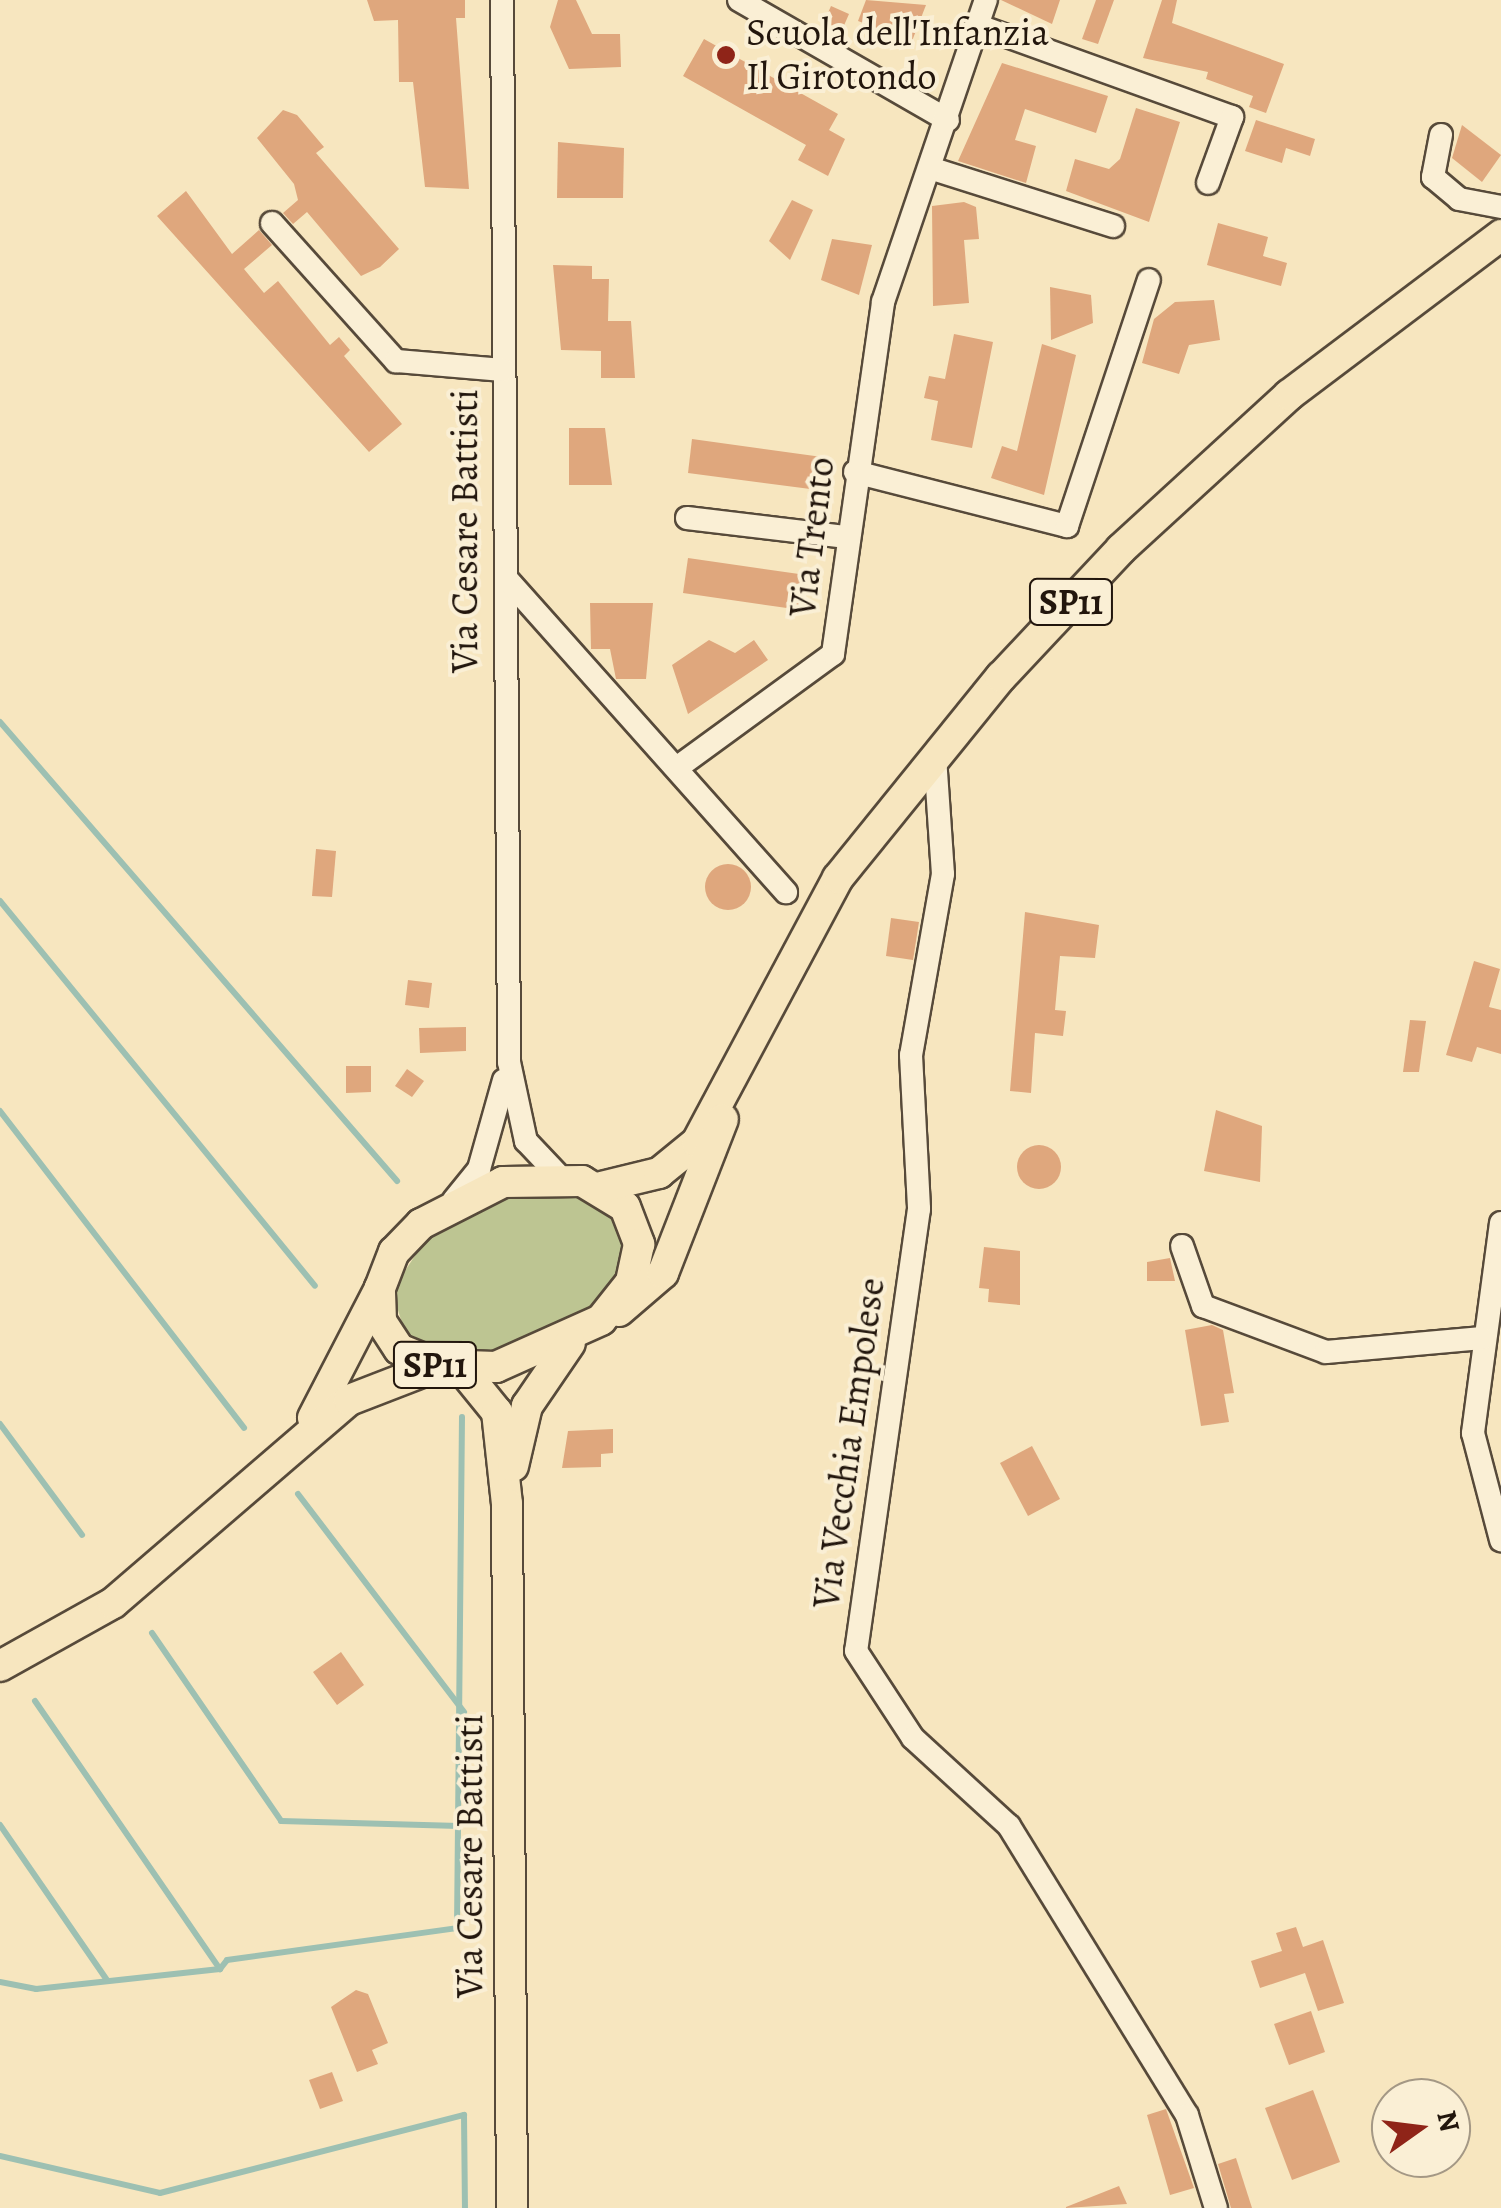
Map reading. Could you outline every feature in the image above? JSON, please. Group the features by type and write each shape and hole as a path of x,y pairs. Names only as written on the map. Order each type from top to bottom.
{"main road":[{"name":"SP11","path":"601,1187 682,1158 742,1059 828,894 935,756 1121,549 1234,442 1501,235"},
{"name":"SP11","path":"585,1332 663,1273 742,1059"},
{"name":"Via Cesare Battisti","path":"507,1504 527,1406 585,1332 631,1282 639,1244 625,1207 601,1187 560,1178 504,1182 441,1210 394,1252 380,1288 390,1338 450,1367 497,1412 507,1504 512,2208"},
{"path":"302,1438 380,1288"},
{"name":"Via Cesare Battisti","path":"450,1367 524,1360 585,1332"},
{"path":"0,1666 113,1603 302,1438 366,1389 450,1367"}],"street":[{"name":"Via Cesare Battisti","path":"502,0 508,1062 526,1141 560,1178"},
{"path":"740,0 948,120"},
{"name":"Via Trento","path":"678,767 833,654 855,472 884,302 986,0"},
{"path":"979,26 1232,117 1208,183"},
{"path":"1440,135 1434,178 1460,199 1501,207"},
{"path":"930,168 1113,226"},
{"path":"272,222 396,361 504,370"},
{"path":"855,472 1067,526 1149,280"},
{"path":"688,518 847,537"},
{"path":"506,578 786,892"},
{"name":"Via Vecchia Empolese","path":"935,756 942,874 911,1055 919,1209 856,1651 913,1738 1010,1826 1187,2115 1216,2208"},
{"name":"Via Cesare Battisti","path":"441,1210 479,1168 508,1062"},
{"path":"1501,1223 1482,1338 1473,1433 1501,1540"},
{"path":"1182,1246 1203,1306 1326,1352 1482,1338"}],"green space":[{"path":"579,1193 615,1215 626,1245 619,1277 593,1310 494,1355 440,1353 407,1339 392,1291 429,1234 506,1195"}],"building":[{"path":"367,0 465,0 465,18 456,18 469,189 425,187 413,82 399,82 398,20 374,21"},
{"path":"558,0 576,0 592,34 620,34 621,67 569,69 550,27"},
{"path":"866,0 926,5 912,41 858,21"},
{"path":"1001,0 1060,0 1052,24"},
{"path":"1096,0 1114,0 1098,44 1082,39"},
{"path":"1162,0 1177,0 1172,23 1284,64 1266,113 1249,107 1253,96 1206,79 1208,72 1143,58"},
{"path":"831,6 849,14 842,30 824,22"},
{"path":"704,39 838,114 829,130 845,139 828,176 798,160 806,145 683,76"},
{"path":"1002,63 1108,96 1096,133 1025,109 1015,140 1036,146 1026,183 958,161"},
{"path":"1136,108 1180,122 1149,222 1066,191 1075,159 1109,169 1120,159"},
{"path":"283,110 297,115 324,147 316,153 399,249 380,267 361,276 307,212 293,224 283,213 298,200 294,184 257,138"},
{"path":"1256,120 1315,139 1310,156 1286,148 1282,163 1245,151"},
{"path":"1462,125 1501,155 1482,182 1452,158"},
{"path":"558,142 624,148 623,198 557,198"},
{"path":"186,191 232,254 259,230 272,245 244,269 264,293 278,281 330,345 339,337 350,350 344,356 402,424 369,452 157,216"},
{"path":"792,200 813,210 790,260 769,241"},
{"path":"964,202 976,207 979,239 964,240 969,303 933,306 932,206"},
{"path":"1218,223 1268,237 1263,256 1287,263 1281,286 1207,265"},
{"path":"832,239 872,245 859,295 821,280"},
{"path":"553,265 592,266 592,279 609,279 608,321 631,321 635,378 601,378 601,351 561,350"},
{"path":"1050,287 1091,295 1093,323 1051,340"},
{"path":"1214,300 1220,340 1189,345 1179,374 1142,363 1154,319 1175,302"},
{"path":"954,334 993,342 972,448 931,440 938,401 924,398 929,376 945,379"},
{"path":"1042,344 1076,355 1044,495 991,478 1002,446 1017,451"},
{"path":"569,428 605,428 612,485 569,485"},
{"path":"692,439 822,457 818,490 688,473"},
{"path":"688,558 806,575 801,610 683,593"},
{"path":"590,603 653,603 646,679 616,679 610,649 591,649"},
{"path":"709,640 735,653 754,640 768,660 688,714 672,665"},
{"path":"316,849 336,851 332,897 312,896"},
{"path":"728,864 745,870 751,887 745,904 728,910 711,904 705,887 711,870"},
{"path":"1025,912 1099,925 1095,958 1060,956 1055,1010 1066,1011 1063,1036 1035,1033 1031,1093 1010,1091"},
{"path":"891,918 919,922 913,960 886,956"},
{"path":"1474,961 1500,969 1489,1007 1501,1010 1501,1054 1477,1047 1472,1062 1446,1055"},
{"path":"408,980 432,983 429,1008 405,1005"},
{"path":"1410,1020 1426,1021 1419,1072 1403,1072"},
{"path":"466,1027 466,1051 420,1053 419,1028"},
{"path":"346,1066 371,1066 371,1092 346,1093"},
{"path":"407,1069 424,1081 412,1097 395,1086"},
{"path":"1216,1110 1262,1126 1260,1182 1204,1171"},
{"path":"1039,1145 1054,1152 1061,1167 1054,1182 1039,1189 1024,1182 1017,1167 1024,1152"},
{"path":"984,1247 1020,1251 1020,1305 988,1302 989,1289 979,1288"},
{"path":"1170,1258 1175,1281 1147,1281 1147,1262"},
{"path":"1212,1325 1223,1330 1234,1393 1224,1394 1229,1422 1201,1426 1185,1330"},
{"path":"613,1429 613,1453 601,1454 601,1467 562,1468 568,1431"},
{"path":"1032,1446 1060,1499 1028,1516 1000,1463"},
{"path":"341,1652 364,1685 337,1705 313,1672"},
{"path":"1296,1927 1303,1947 1323,1940 1344,2003 1318,2011 1305,1973 1260,1988 1251,1961 1282,1951 1276,1933"},
{"path":"356,1990 368,1994 388,2043 372,2050 378,2064 357,2072 331,2007"},
{"path":"1311,2011 1325,2052 1289,2065 1274,2024"},
{"path":"332,2072 343,2101 320,2109 309,2080"},
{"path":"1313,2090 1340,2162 1292,2180 1265,2108"},
{"path":"1166,2109 1194,2188 1170,2195 1147,2115"},
{"path":"1236,2158 1252,2208 1231,2208 1218,2164"},
{"path":"1119,2186 1127,2204 1066,2208 1066,2207"}],"waterway":[{"path":"0,722 397,1181"},
{"path":"0,901 315,1286"},
{"path":"0,1111 244,1428"},
{"path":"0,1982 36,1989 220,1969 227,1960 457,1928 462,1417"},
{"path":"0,1424 82,1535"},
{"path":"298,1494 464,1712"},
{"path":"152,1633 281,1821 459,1826"},
{"path":"35,1701 220,1969"},
{"path":"0,1825 107,1980"},
{"path":"0,2156 160,2193 464,2115 465,2208"}],"place":[{"name":"Scuola dell'Infanzia Il Girotondo","path":"726,55"}]}
